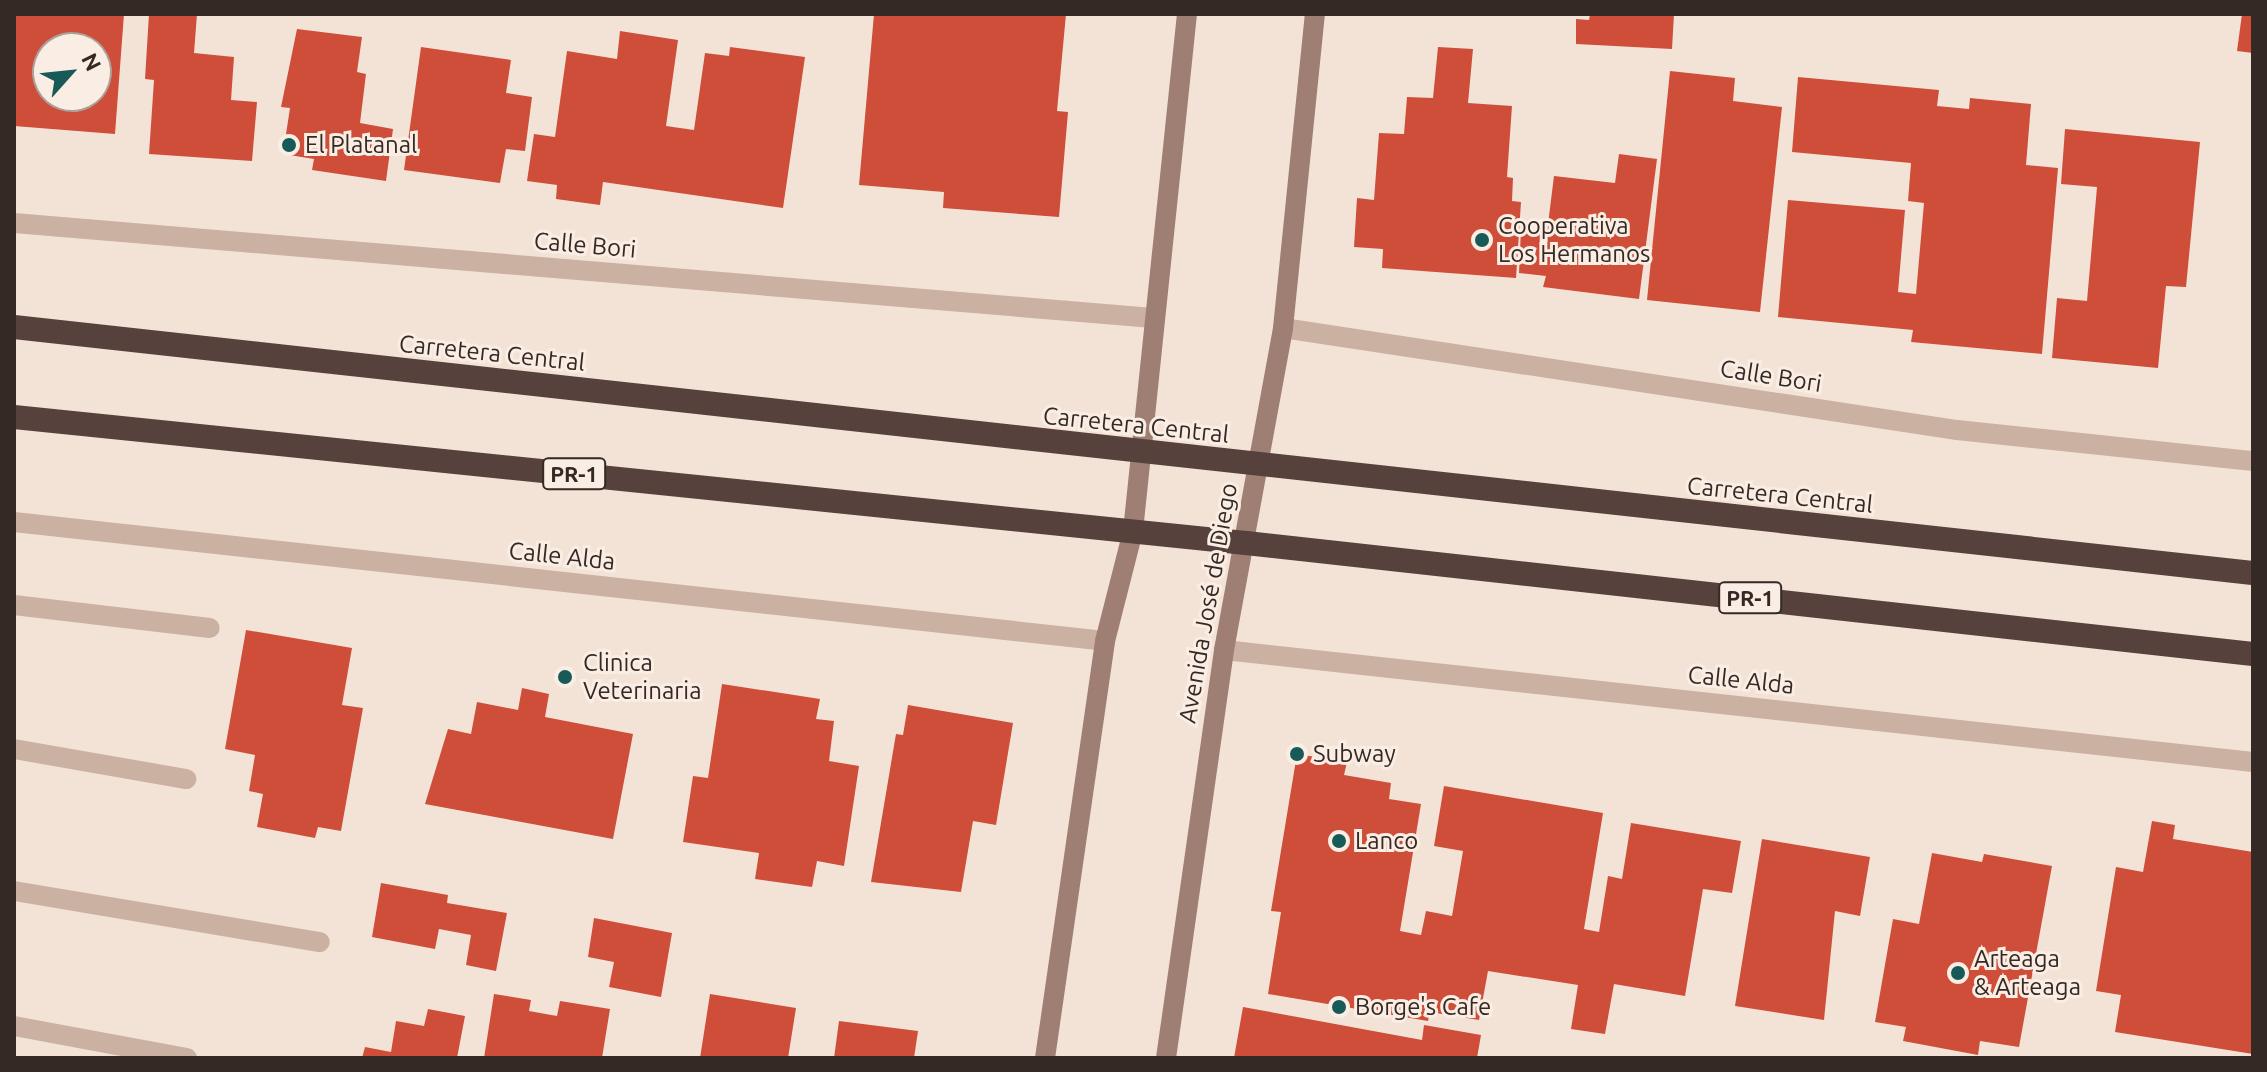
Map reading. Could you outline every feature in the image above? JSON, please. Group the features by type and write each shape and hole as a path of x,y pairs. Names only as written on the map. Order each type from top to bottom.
{"highway":[{"name":"Carretera Central","path":"14,327 1257,466 2253,573"},
{"name":"PR-1","path":"14,417 1133,531 2253,654"}],"street":[{"path":"1045,1058 1105,641 1133,531 1187,14"},
{"name":"Avenida José de Diego","path":"1166,1058 1224,650 1283,328 1315,14"},
{"name":"Calle Bori","path":"14,223 1153,318"},
{"name":"Calle Bori","path":"1283,328 1957,430 2253,461"},
{"name":"Calle Alda","path":"14,522 1105,641"},
{"path":"14,605 210,628"},
{"name":"Calle Alda","path":"1224,650 2253,762"},
{"path":"14,749 186,779"},
{"path":"14,891 320,942"},
{"path":"14,1026 187,1058"}],"building":[{"path":"14,14 124,14 115,134 14,126"},
{"path":"149,14 197,14 194,53 234,57 231,100 257,102 252,161 149,154 154,80 145,79"},
{"path":"874,14 1066,14 1057,111 1068,112 1059,217 943,208 944,192 859,185"},
{"path":"1590,14 1674,14 1672,49 1576,44 1576,19 1589,20"},
{"path":"2242,14 2253,14 2253,53 2237,51"},
{"path":"297,29 362,37 357,72 366,74 360,123 393,129 386,181 312,170 314,159 283,154 290,108 281,107"},
{"path":"620,31 678,40 666,126 694,130 705,53 729,56 730,47 805,57 783,208 603,182 600,205 556,199 557,185 527,181 534,134 555,137 567,51 617,59"},
{"path":"421,47 511,60 506,93 532,97 525,151 506,149 500,183 404,170"},
{"path":"1438,47 1473,49 1468,103 1512,106 1507,177 1513,178 1512,201 1521,202 1516,278 1382,268 1383,249 1354,247 1357,198 1374,200 1379,133 1404,134 1407,97 1433,98"},
{"path":"1670,71 1735,78 1733,101 1782,107 1760,312 1647,300"},
{"path":"1798,77 1939,90 1937,106 1969,109 1970,98 2031,104 2026,165 2058,168 2042,354 1911,342 1913,330 1778,317 1788,200 1905,210 1898,292 1916,294 1924,203 1908,201 1911,163 1792,152"},
{"path":"2065,129 2200,142 2186,287 2166,286 2158,368 2052,358 2057,298 2087,301 2097,187 2061,184"},
{"path":"1619,154 1657,159 1639,299 1543,287 1546,276 1519,273 1521,229 1547,232 1554,176 1615,183"},
{"path":"246,630 352,648 342,705 363,708 341,831 318,827 315,838 257,827 263,794 249,791 255,755 225,749"},
{"path":"722,684 820,699 816,719 834,721 829,761 859,766 844,866 817,861 812,887 755,879 759,853 683,842 693,776 708,778"},
{"path":"522,688 549,694 545,717 633,734 613,839 425,804 448,729 471,734 477,702 518,710"},
{"path":"908,705 1013,723 996,825 973,821 961,892 871,882 896,734 903,735"},
{"path":"1297,754 1347,762 1344,775 1391,783 1389,799 1421,804 1400,931 1421,935 1426,911 1452,916 1463,851 1434,846 1444,786 1603,813 1584,929 1599,932 1608,876 1622,879 1631,823 1741,841 1732,893 1703,889 1685,996 1614,984 1605,1034 1571,1029 1578,985 1488,971 1479,1020 1430,1012 1428,1021 1268,994 1281,912 1271,911"},
{"path":"2152,821 2175,825 2173,839 2253,852 2253,1054 2115,1032 2121,995 2096,991 2116,867 2143,872"},
{"path":"1762,839 1870,857 1860,916 1835,911 1824,1020 1735,1006"},
{"name":"Arteaga & Arteaga","path":"1932,853 1982,862 1984,854 2052,866 2019,1047 1980,1041 1978,1055 1903,1041 1906,1027 1875,1022 1893,919 1919,924"},
{"path":"381,883 448,895 447,903 507,913 496,971 466,965 471,935 439,929 435,949 372,937"},
{"path":"594,918 672,933 661,997 609,987 614,962 588,957"},
{"path":"494,994 531,1000 529,1011 557,1016 560,1001 610,1009 602,1058 484,1058"},
{"path":"710,994 796,1008 788,1058 700,1058"},
{"path":"1243,1007 1422,1040 1424,1025 1481,1035 1477,1058 1234,1058"},
{"path":"428,1009 465,1016 457,1058 362,1058 365,1047 391,1052 396,1021 424,1026"},
{"path":"839,1021 918,1031 914,1058 834,1058"}],"place":[{"name":"El Platanal","path":"289,145"},
{"name":"Cooperativa Los Hermanos","path":"1482,240"},
{"name":"Clinica Veterinaria","path":"565,677"},
{"name":"Subway","path":"1297,754"},
{"name":"Lanco","path":"1339,841"},
{"name":"Arteaga & Arteaga","path":"1958,973"},
{"name":"Borge's Cafe","path":"1339,1007"}]}
